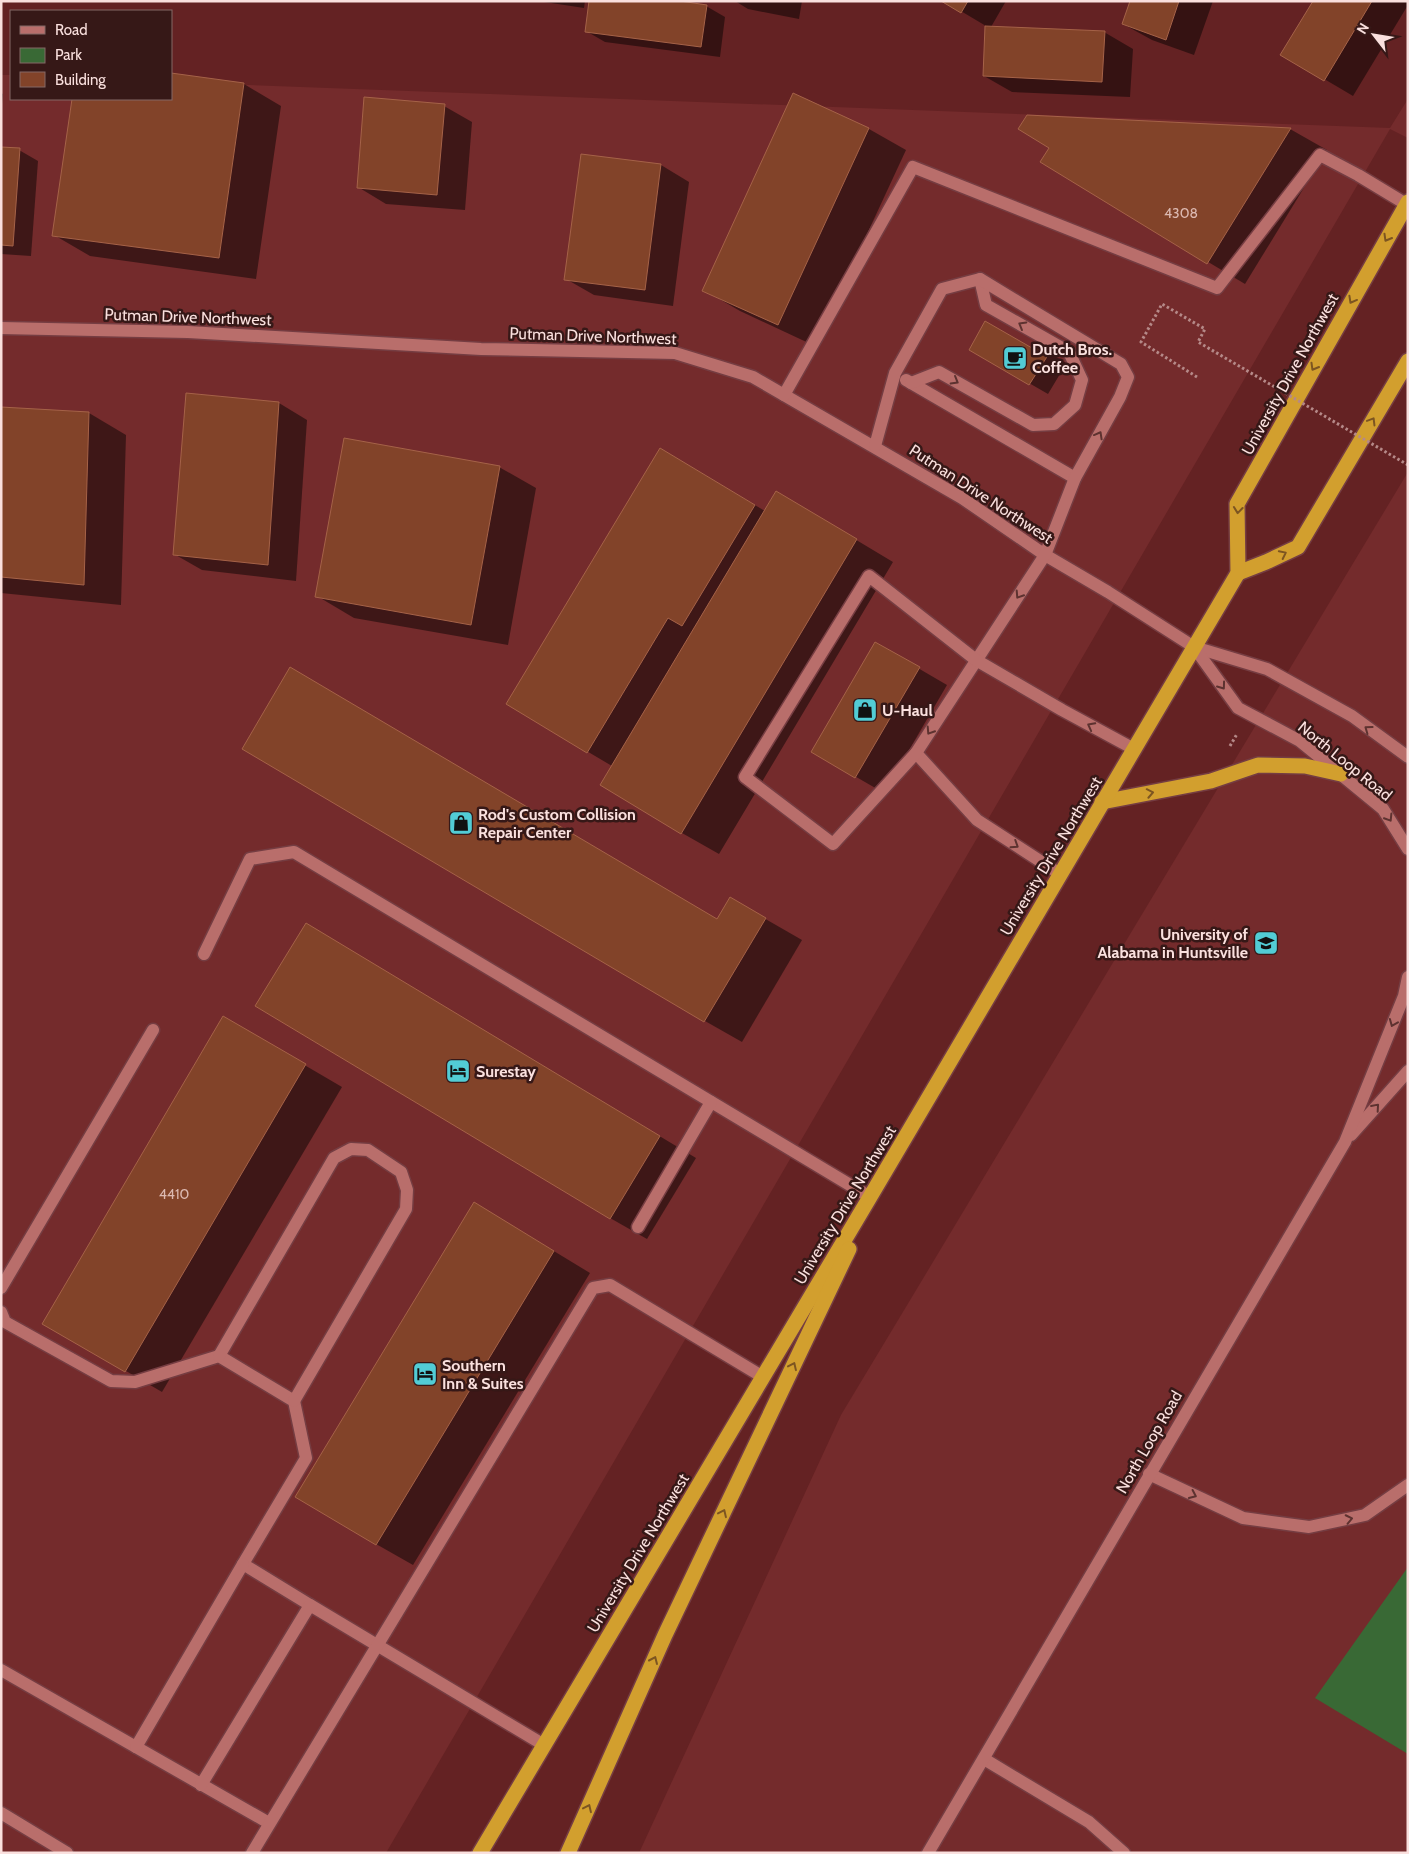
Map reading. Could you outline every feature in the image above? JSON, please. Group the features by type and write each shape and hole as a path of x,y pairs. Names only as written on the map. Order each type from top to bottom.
{"highway":[{"name":"University Drive Northwest","path":"480,1853 1238,573 1236,504 1407,203"},
{"path":"1238,573 1298,547 1408,361"},
{"path":"1102,802 1211,781 1258,765 1305,766 1341,774"},
{"path":"568,1853 665,1635 892,1159"}],"street":[{"path":"784,395 914,167 1217,288 1320,155 1407,203"},
{"path":"911,383 939,372 1033,425 1054,424 1075,405 1082,380 1069,352 986,305 980,279"},
{"path":"874,446 895,373 942,289 980,279 1121,364 1128,377 1120,397 1075,478 1045,555 976,660 916,753 833,844 745,778 869,576 976,660 1134,749"},
{"name":"Putman Drive Northwest","path":"1,328 188,332 481,349 675,353 753,377 962,498 1045,555 1108,592 1194,647"},
{"path":"895,373 1075,478"},
{"name":"North Loop Road","path":"1194,647 1267,669 1352,716 1408,757"},
{"name":"North Loop Road","path":"1194,647 1238,708 1300,741 1341,774 1383,809 1408,849"},
{"path":"916,753 977,820 1060,874"},
{"path":"204,954 250,859 294,852 870,1197"},
{"name":"North Loop Road","path":"928,1853 1345,1142 1404,996 1408,977"},
{"path":"1,1288 153,1030"},
{"name":"North Loop Road","path":"1345,1142 1408,1071"},
{"path":"638,1227 711,1102"},
{"path":"1,1312 5,1322 112,1381 135,1382 220,1356 334,1158 351,1149 368,1150 401,1172 407,1190 406,1209 294,1401 306,1458 136,1747"},
{"path":"252,1853 593,1288 610,1285 763,1377"},
{"path":"220,1356 294,1401"},
{"path":"1149,1474 1242,1518 1309,1527 1365,1516 1408,1485"},
{"path":"243,1564 544,1745"},
{"path":"201,1784 310,1605"},
{"path":"1,1670 269,1823"},
{"path":"984,1759 1089,1822 1124,1853"},
{"path":"1,1813 67,1853"}],"path":[{"path":"1197,378 1141,342 1162,304 1205,329 1198,342 1408,465"},
{"path":"1230,747 1238,732"}],"shaded area":[{"path":"1,75 10,75 10,100 172,100 172,82 1390,128 1408,99 1408,138 1390,129 386,1853 1,1853"},
{"name":"University of Alabama in Huntsville","path":"1408,472 1408,1853 639,1853 841,1415"}],"green space":[{"path":"1408,1567 1408,1754 1315,1698"}],"building":[{"path":"589,1 680,1 707,5 701,47 585,32"},
{"path":"941,1 968,1 961,13"},
{"path":"1130,1 1179,1 1166,40 1122,24"},
{"path":"1313,1 1372,1 1324,81 1280,55"},
{"path":"985,26 1105,31 1102,82 983,76"},
{"path":"172,73 244,83 219,258 52,236 72,100 172,100"},
{"path":"793,93 869,128 778,325 702,291"},
{"path":"364,97 445,104 437,195 357,188"},
{"path":"1027,115 1291,128 1207,264 1040,162 1049,148 1018,129"},
{"path":"1,147 20,148 13,246 1,245"},
{"path":"581,154 661,164 645,290 564,280"},
{"name":"Dutch Bros. Coffee","path":"985,321 1032,348 1035,343 1050,352 1029,385 969,350"},
{"path":"186,393 279,402 268,565 173,555"},
{"path":"1,407 89,412 84,585 1,577"},
{"path":"344,438 500,466 471,625 315,597"},
{"path":"660,448 755,505 682,626 668,618 587,753 506,704"},
{"path":"776,491 857,539 681,834 600,785"},
{"name":"U-Haul","path":"875,642 920,667 855,778 811,752"},
{"name":"Rod's Custom Collision Repair Center","path":"290,667 717,919 730,897 766,918 704,1022 242,749"},
{"name":"Surestay","path":"306,923 660,1136 610,1219 255,1006"},
{"path":"223,1016 306,1064 125,1372 42,1324"},
{"name":"Southern Inn & Suites","path":"474,1202 554,1251 376,1545 295,1497"}],"place":[{"name":"Dutch Bros. Coffee","path":"1015,358"},
{"name":"U-Haul","path":"865,710"},
{"name":"Rod's Custom Collision Repair Center","path":"461,823"},
{"name":"University of Alabama in Huntsville","path":"1266,943"},
{"name":"Surestay","path":"458,1071"},
{"name":"Southern Inn & Suites","path":"425,1374"}]}
